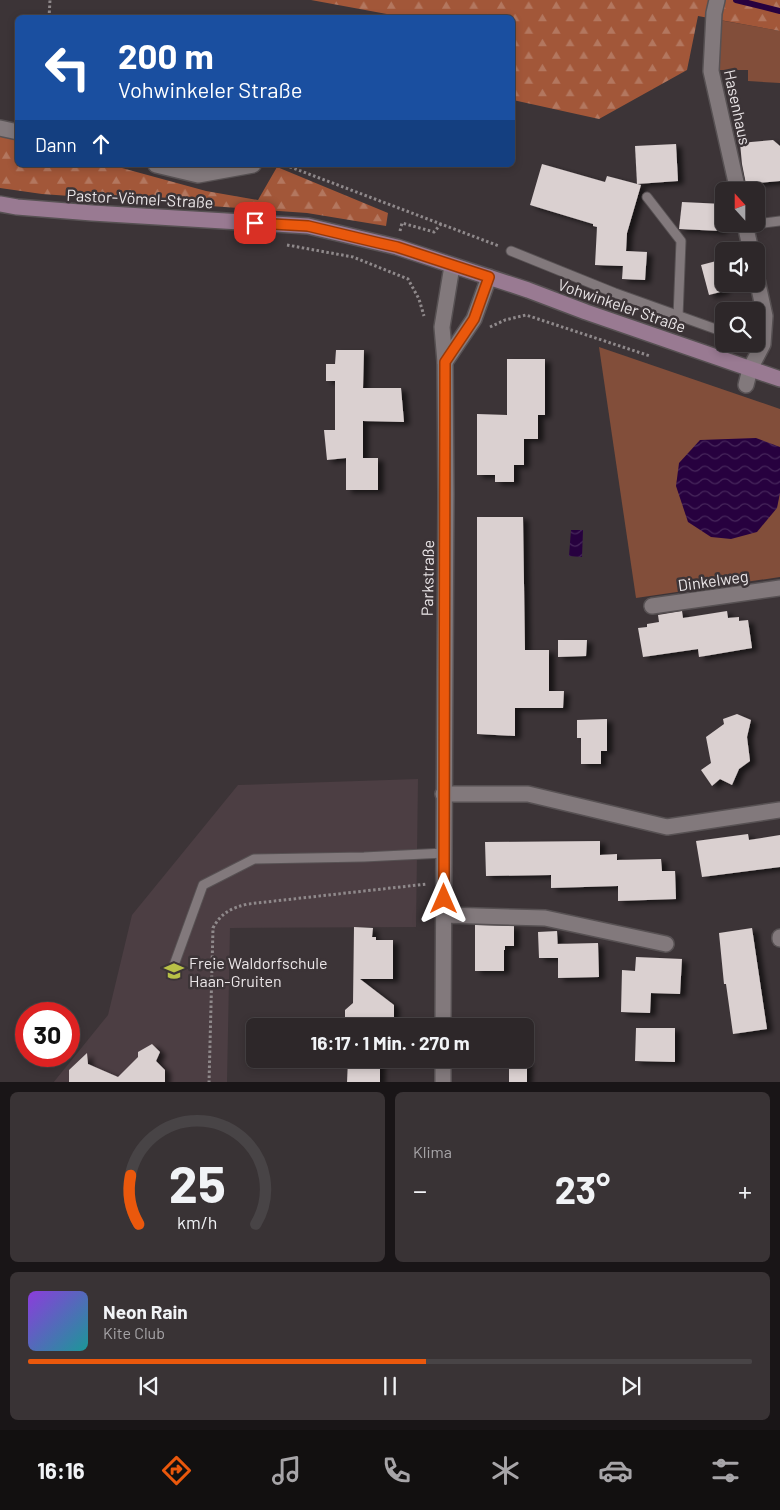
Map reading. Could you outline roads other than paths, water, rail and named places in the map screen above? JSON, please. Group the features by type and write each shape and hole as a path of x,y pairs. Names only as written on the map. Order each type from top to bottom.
{"main road":[{"name":"Pastor-Vömel-Straße","path":"0,204 92,213 308,226 397,247 452,266"},
{"name":"Vohwinkeler Straße","path":"452,266 489,277 780,379"}],"street":[{"name":"Hasenhaus","path":"715,6 711,71 736,182"},
{"path":"0,128 15,131"},
{"name":"Pastor-Vömel-Straße","path":"164,167 198,175 242,167"},
{"name":"Parkstraße","path":"443,1018 446,494 445,362 442,328 452,266"},
{"path":"445,362 474,319 489,277"},
{"path":"746,386 757,352"},
{"name":"Dinkelweg","path":"652,606 780,588"},
{"path":"443,794 528,794 667,827 780,810"},
{"path":"444,915 544,918 666,944"},
{"path":"443,1068 443,1082"}],"lane":[{"name":"Vohwinkeler Straße","path":"647,197 681,241 678,317"},
{"path":"765,223 780,222"},
{"name":"Vohwinkeler Straße","path":"511,251 615,293 715,329"},
{"path":"174,966 203,885 254,859 444,853"}],"water":[{"path":"756,438 780,447 780,493 777,508 757,532 731,539 711,537 688,522 676,486 679,463 700,440"},
{"path":"571,530 583,530 582,557 569,556"}],"waterway":[{"path":"736,0 780,11"}],"place":[{"name":"Freie Waldorfschule Haan-Gruiten","path":"174,971"}]}
